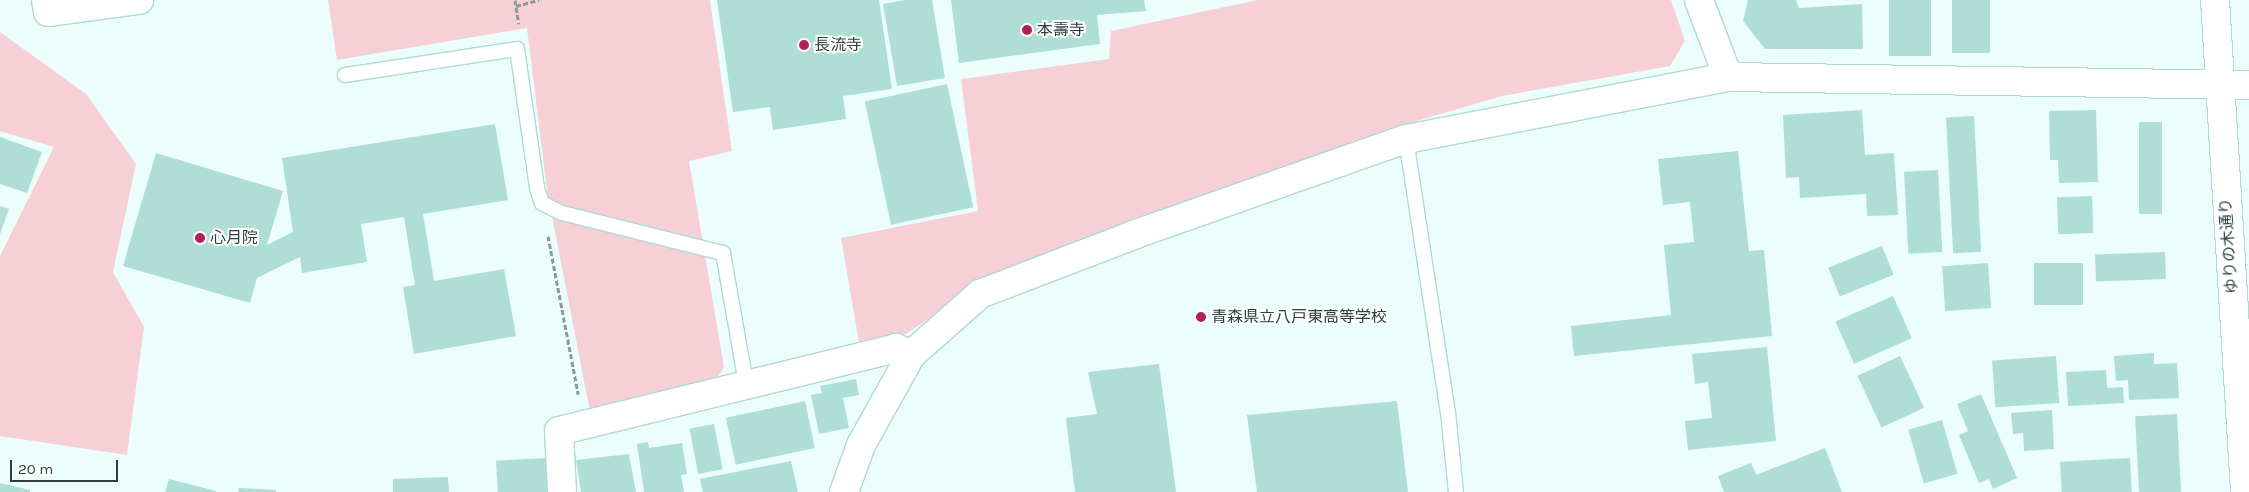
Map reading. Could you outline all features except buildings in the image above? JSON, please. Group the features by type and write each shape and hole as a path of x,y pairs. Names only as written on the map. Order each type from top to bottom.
{"street":[{"path":"46,0 48,12 139,0"},
{"path":"1699,0 1728,77"},
{"name":"ゆりの木通り","path":"2215,0 2218,85 2245,492"},
{"path":"844,492 862,445 911,355 980,294 1136,234 1406,139 1728,77 2249,85"},
{"path":"562,492 559,431 583,423 650,410 746,384 896,348 911,355"}],"lane":[{"path":"345,75 517,49 537,188 542,203 562,213 722,253 746,384"},
{"path":"1406,139 1448,412 1456,492"}],"path":[{"path":"516,6 539,0"},
{"path":"542,203 583,423"}],"shaded area":[{"path":"328,0 710,0 732,151 689,161 724,367 713,384 590,412 547,190 527,28 337,60"},
{"path":"1258,0 1671,0 1685,41 1670,66 1502,96 1396,127 1049,251 991,277 906,334 859,342 841,238 978,211 961,79 1109,59 1111,31"},
{"path":"0,32 86,94 136,164 113,272 144,327 127,455 0,436 0,256 54,147 0,131"}],"place":[{"name":"本壽寺","path":"1027,30"},
{"name":"長流寺","path":"804,45"},
{"name":"心月院","path":"200,238"},
{"name":"青森県立八戸東高等学校","path":"1201,317"}]}
